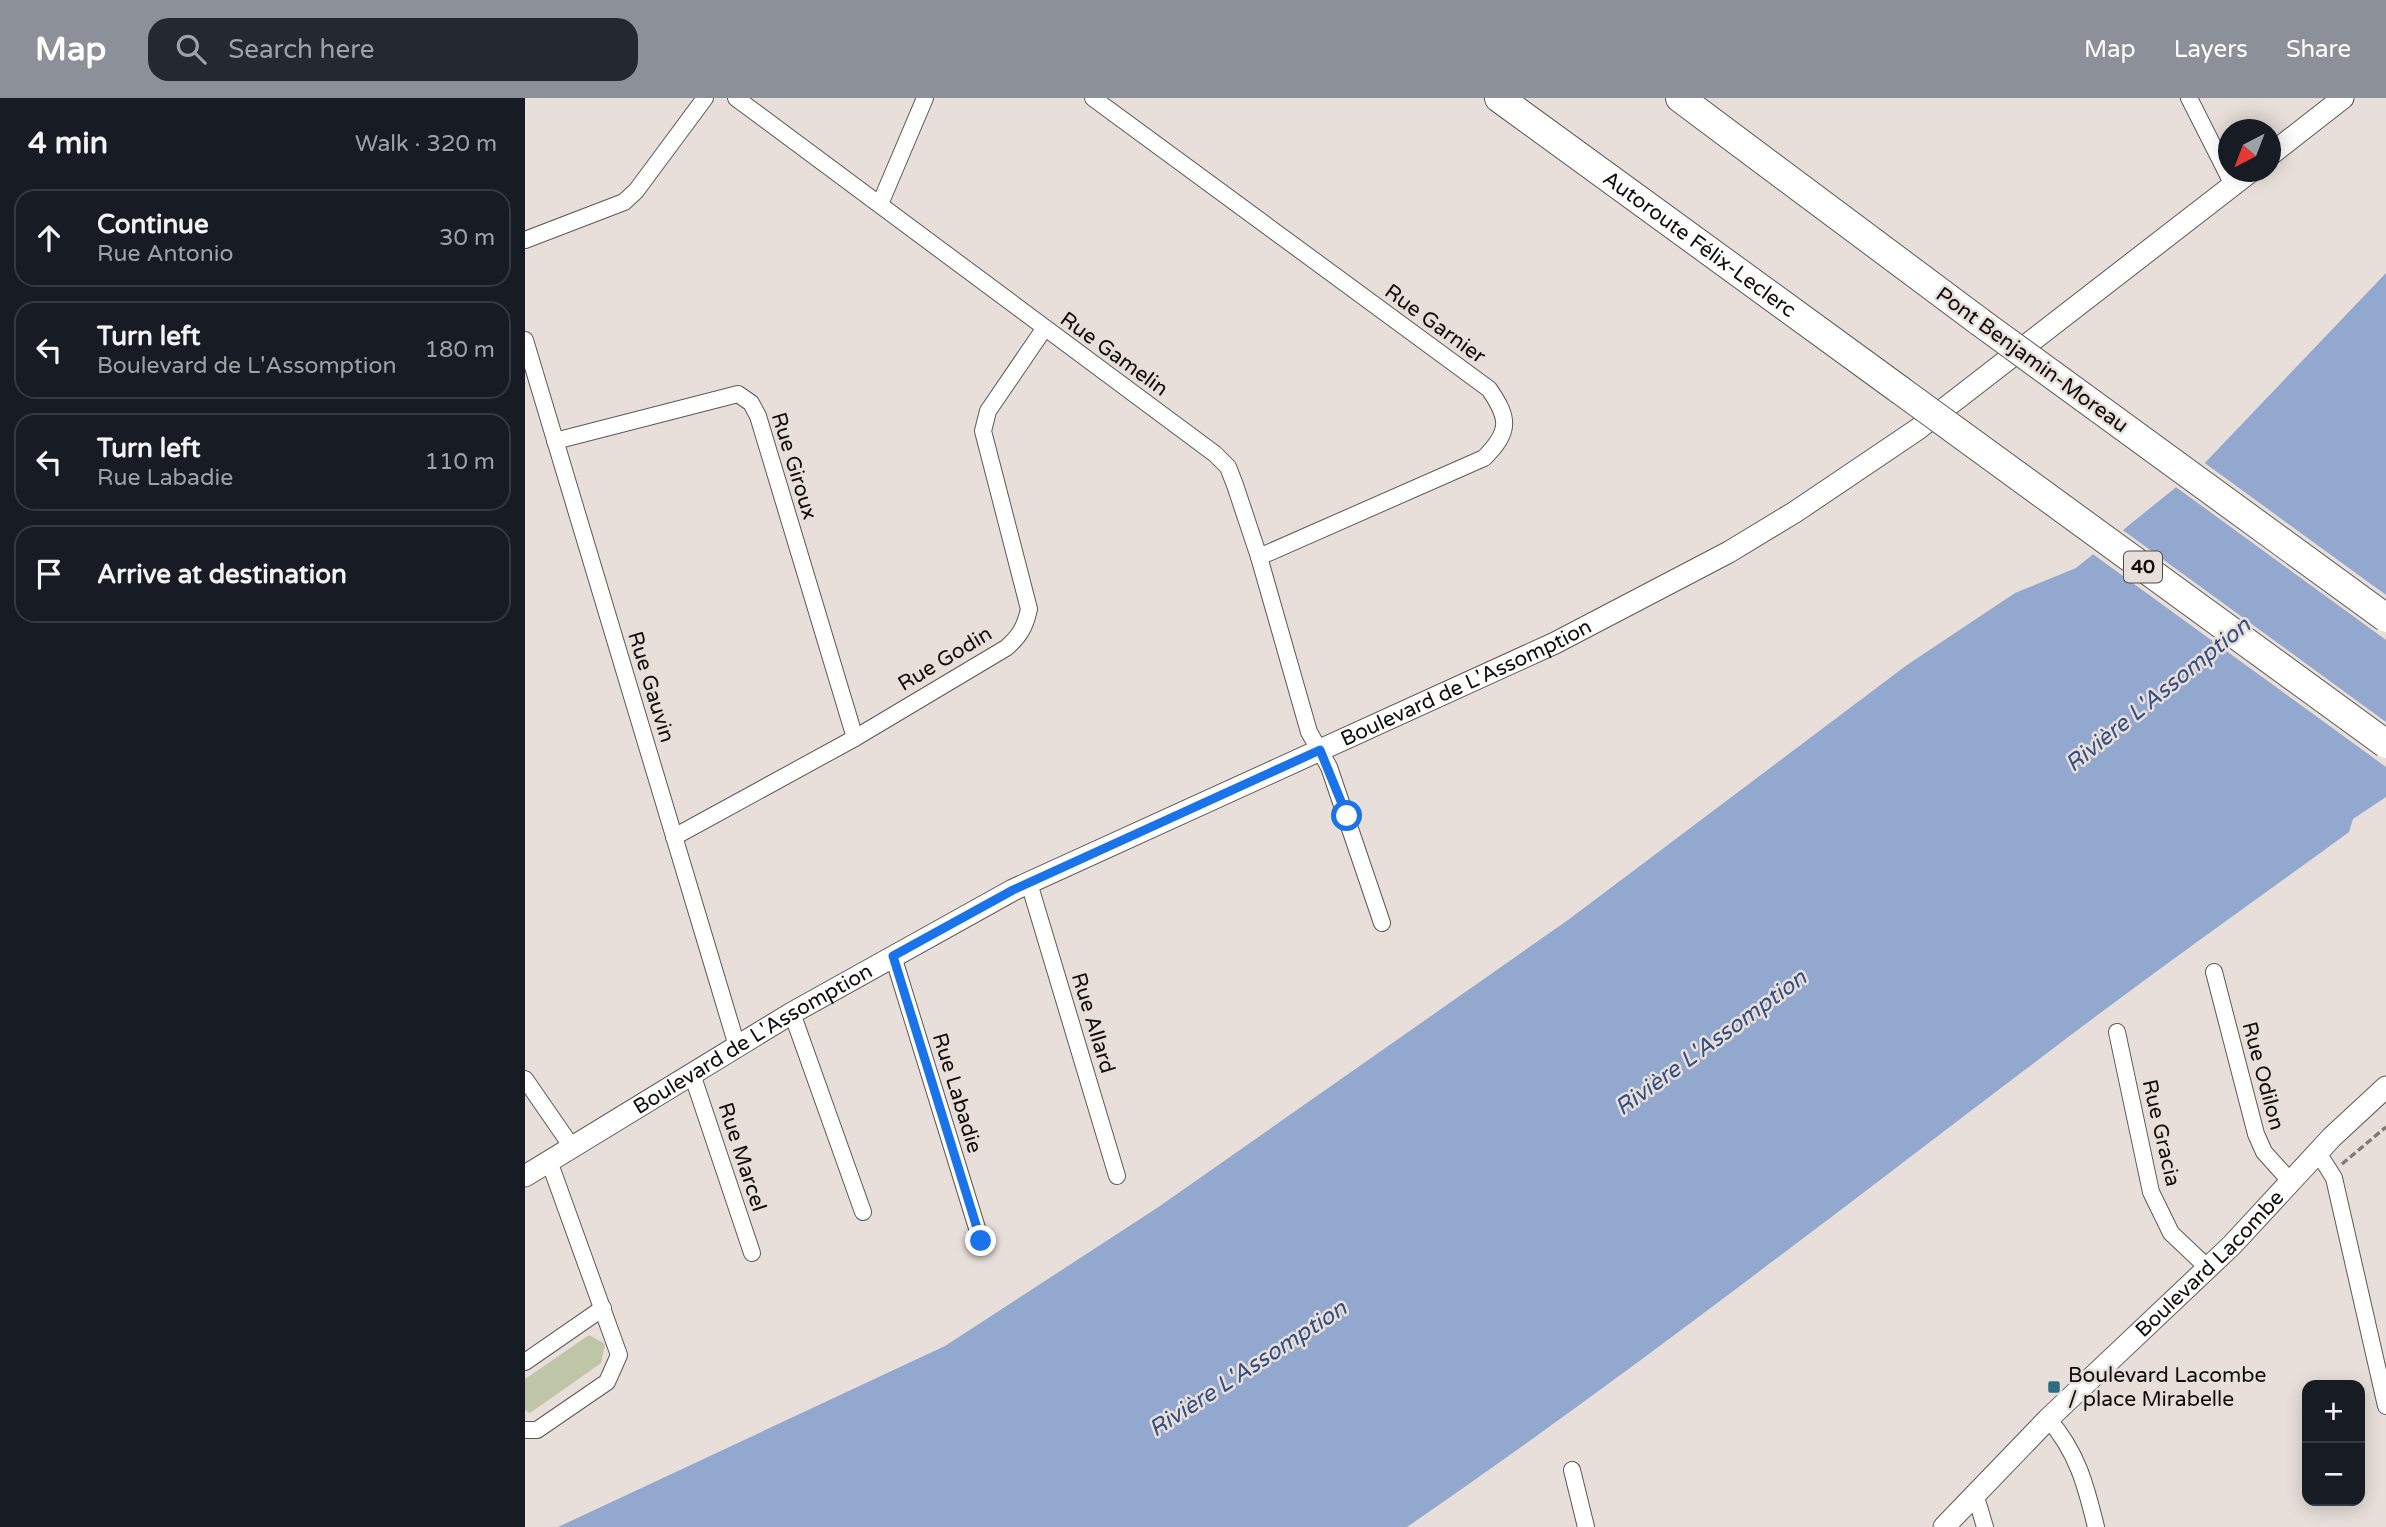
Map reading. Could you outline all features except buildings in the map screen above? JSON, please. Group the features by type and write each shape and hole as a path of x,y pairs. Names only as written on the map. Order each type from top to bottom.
{"highway":[{"name":"Autoroute Félix-Leclerc","path":"1499,98 2386,744"},
{"name":"Pont Benjamin-Moreau","path":"1680,98 1980,322 2386,618"}],"street":[{"path":"525,240 624,202 636,191 705,98"},
{"name":"Rue Gamelin","path":"736,98 1221,460 1235,485 1259,557 1309,732 1341,798 1382,923"},
{"path":"880,204 925,98"},
{"name":"Rue Garnier","path":"1093,98 1489,389 1503,409 1504,430 1499,443 1484,458 1259,557"},
{"path":"2189,98 2218,142"},
{"path":"2281,146 2343,98"},
{"name":"Boulevard de L'Assomption","path":"525,1176 792,1013 1029,883 1584,629 1711,562 1795,512 1957,400 2237,182"},
{"name":"Rue Godin","path":"674,837 855,738 1006,648 1025,627 1029,609 983,430 988,411 1044,329"},
{"name":"Rue Gauvin","path":"525,340 737,1046"},
{"name":"Rue Giroux","path":"555,441 738,394 751,403 758,416 855,738"},
{"name":"Rue Allard","path":"1029,883 1117,1176"},
{"name":"Rue Labadie","path":"893,956 981,1241"},
{"name":"Rue Odilon","path":"2214,972 2256,1134 2264,1152 2290,1181"},
{"path":"792,1013 863,1212"},
{"name":"Rue Gracia","path":"2117,1032 2151,1192 2171,1233 2208,1268"},
{"name":"Rue Marcel","path":"692,1074 752,1253"},
{"path":"525,1079 572,1147"},
{"name":"Boulevard Lacombe","path":"1944,1527 1976,1497 2048,1419 2208,1268 2318,1152 2386,1087"},
{"path":"2318,1152 2334,1178 2386,1406"},
{"path":"525,1430 537,1430 607,1382 619,1355 549,1161"},
{"path":"525,1362 603,1308"},
{"path":"2048,1419 2067,1440 2085,1479 2096,1527"},
{"path":"1572,1470 1586,1527"},
{"path":"1976,1497 1985,1527"}],"path":[{"path":"2348,1159 2386,1127"}],"green space":[{"path":"589,1335 605,1344 601,1363 530,1413 525,1410 525,1379"}],"water":[{"name":"Rivière L'Assomption","path":"2386,273 2386,797 2353,819 2349,832 2095,1017 1573,1410 1407,1527 558,1527 945,1346 1157,1208 1568,920 1907,665 2015,593 2076,568 2201,467"}],"pier":[{"path":"2202,461 2386,595 2386,640 2173,485"},
{"path":"2120,528 2386,722 2386,767 2090,552"}],"place":[{"name":"Boulevard Lacombe / place Mirabelle","path":"2054,1387"}],"route":[{"path":"981,1241 893,956 1013,890 1320,750 1347,816"}]}
